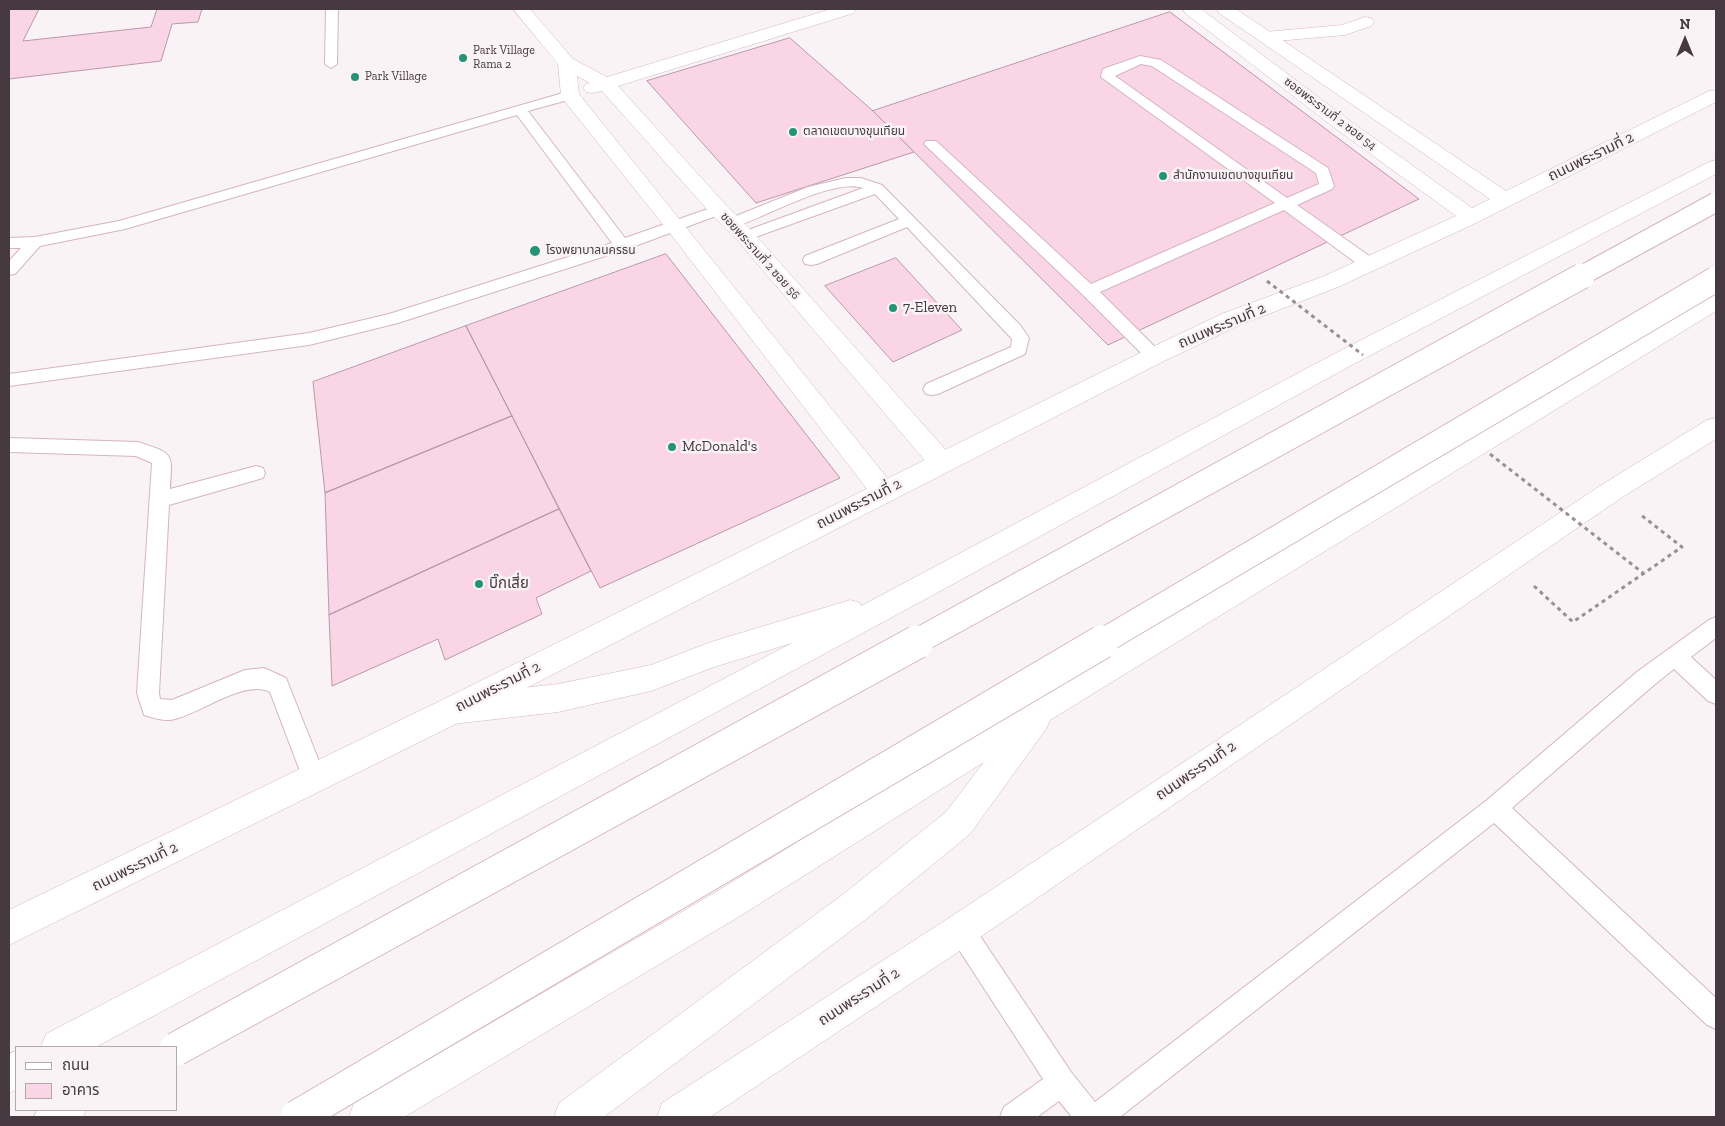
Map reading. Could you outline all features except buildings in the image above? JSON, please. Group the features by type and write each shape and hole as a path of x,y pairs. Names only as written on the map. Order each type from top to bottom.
{"main road":[{"name":"ซอยพระรามที่ 2 ซอย 56","path":"522,9 567,63 606,84 732,223 942,463"},
{"path":"570,95 848,9"},
{"name":"ซอยพระรามที่ 2 ซอย 54","path":"1192,9 1346,126 1471,217"},
{"name":"ซอยพระรามที่ 2 ซอย 54","path":"1225,9 1505,200"},
{"path":"1265,36 1345,30 1365,22"},
{"path":"567,63 570,95 883,491"},
{"name":"ถนนพระรามที่ 2","path":"9,928 314,779 1154,356 1232,319 1330,282 1471,217 1716,95"},
{"path":"61,1046 912,594 1342,360 1716,166"},
{"path":"178,1049 1716,202"},
{"path":"297,1117 1716,279"},
{"path":"368,1117 728,904 1043,708 1716,301"},
{"name":"ถนนพระรามที่ 2","path":"676,1117 961,930 1612,491 1716,427"},
{"path":"452,710 558,698 650,678 711,655 912,594"},
{"path":"573,1117 853,908 958,823 1043,708"},
{"path":"53,1117 65,1111"}],"lane":[{"path":"330,64 332,9"},
{"path":"1089,291 1286,206 1327,186 1323,171 1156,63 1140,60 1108,72 1108,77 1286,206 1369,264"},
{"path":"9,243 35,242 120,226 521,111 570,95"},
{"path":"521,111 622,244"},
{"path":"931,144 1089,291 1154,356"},
{"path":"9,380 309,339 392,319 676,227 732,223 877,188 1021,338 1019,350 932,389"},
{"path":"811,260 909,221"},
{"path":"9,270 35,242"},
{"path":"9,445 138,449 162,459 148,693 152,708 173,710 246,680 264,678 278,685 314,779"},
{"path":"159,500 256,472"},
{"path":"1098,1117 1495,808 1646,678 1716,626"},
{"path":"1675,656 1716,694"},
{"path":"1495,808 1716,1016"},
{"path":"961,930 1061,1082 1090,1117"},
{"path":"1014,1117 1061,1082"}],"path":[{"path":"1507,561 1573,622 1643,572 1682,547 1612,491"}],"place":[{"name":"Park Village Rama 2","path":"463,58"},
{"name":"Park Village","path":"355,77"},
{"name":"ตลาดเขตบางขุนเทียน","path":"793,132"},
{"name":"สำนักงานเขตบางขุนเทียน","path":"1163,176"},
{"name":"โรงพยาบาลนครธน","path":"535,251"},
{"name":"7-Eleven","path":"893,308"},
{"name":"McDonald's","path":"672,447"},
{"name":"บิ๊กเสี่ย","path":"479,584"}]}
